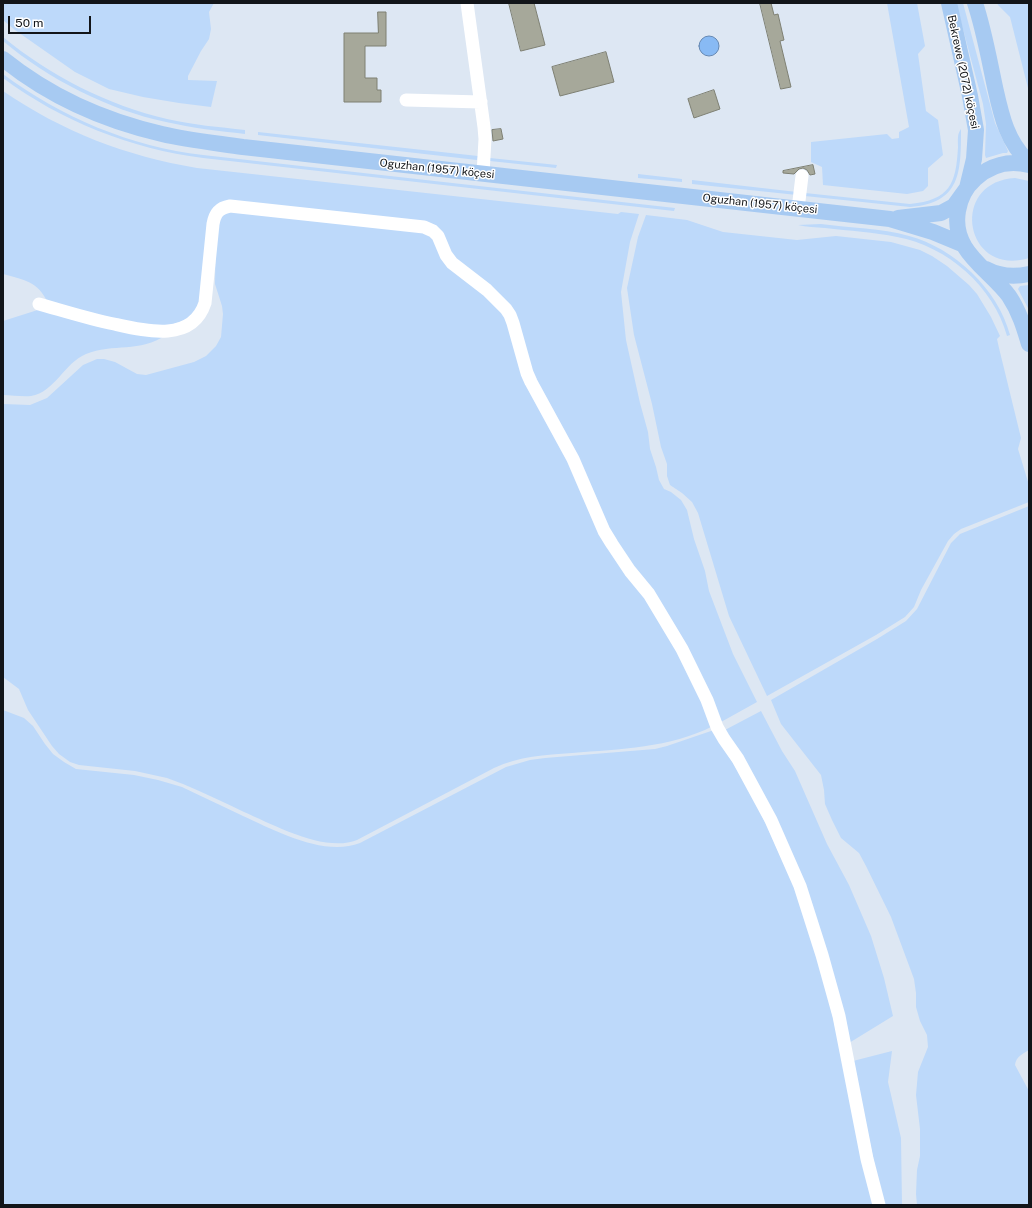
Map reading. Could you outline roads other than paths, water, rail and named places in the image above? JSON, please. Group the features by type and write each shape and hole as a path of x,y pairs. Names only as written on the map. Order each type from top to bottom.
{"main road":[{"name":"Bekrewe (2072) köçesi","path":"949,3 970,96 976,130 974,159 967,188 959,206 957,215 959,235 962,244 974,260 990,271 999,274 1019,276 1029,274"},
{"path":"975,3 1000,111 1015,147 1029,162"},
{"name":"Oguzhan (1957) köçesi","path":"3,59 29,78 56,94 101,116 162,134 243,147 890,219 933,232 962,244"},
{"name":"Bekrewe (2072) köçesi","path":"967,188 973,180 981,174 999,165 1008,163 1029,165"},
{"name":"Oguzhan (1957) köçesi","path":"890,219 941,213 954,206 967,188"},
{"name":"Bekrewe (2072) köçesi","path":"982,266 998,282 1014,305 1023,323 1029,344"}],"lane":[{"path":"467,3 482,102 485,139 483,174"},
{"path":"406,100 482,102"},
{"path":"798,208 802,176"},
{"path":"39,304 91,319 143,330 159,332 188,326 198,318 205,303 215,215 218,211 230,206 424,227 433,231 438,236 446,255 452,263 499,300 510,315 531,382 573,459 604,531 630,571 649,594 682,649 707,700 717,727 738,759 771,820 800,886 822,955 839,1016 867,1159 879,1205"}],"water":[{"path":"709,36 716,39 719,46 716,53 709,56 702,53 699,46 702,39"}]}
